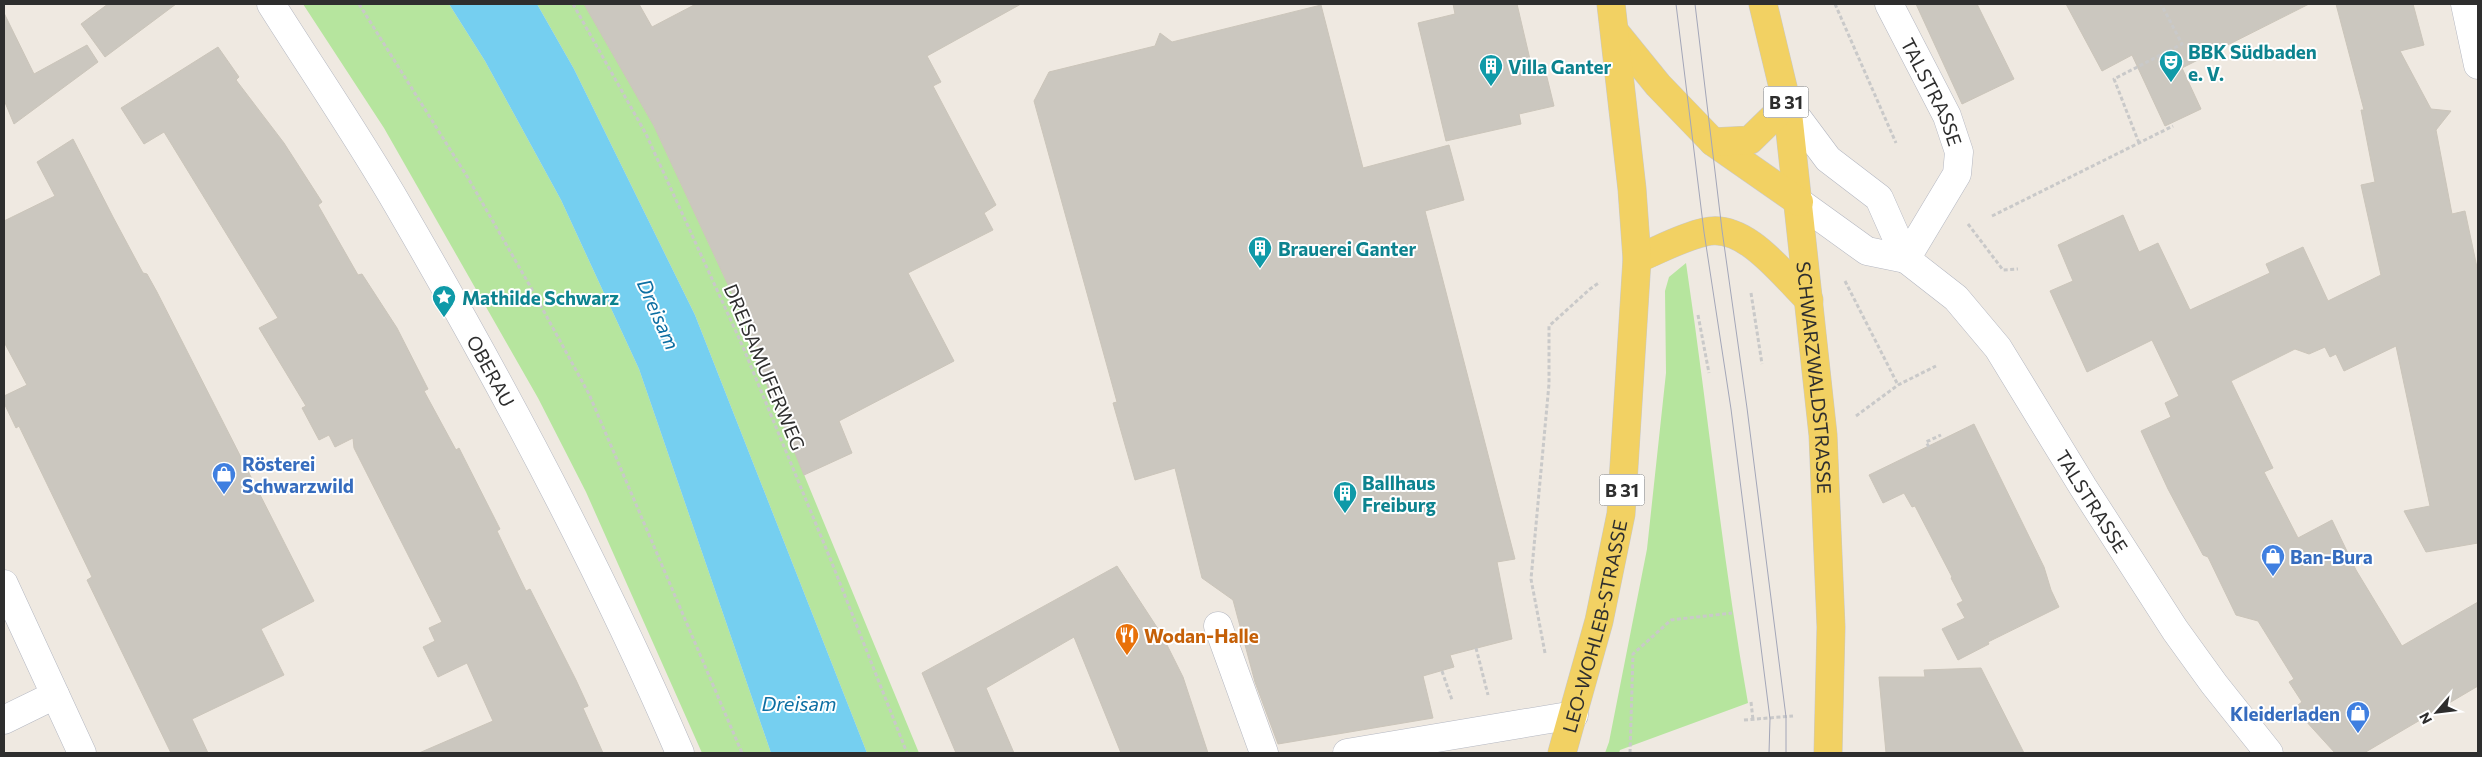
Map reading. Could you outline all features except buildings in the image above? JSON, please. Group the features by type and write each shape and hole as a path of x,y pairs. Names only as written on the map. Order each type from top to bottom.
{"main road":[{"name":"B 31","path":"1611,4 1616,32 1637,259"},
{"name":"SCHWARZWALDSTRASSE","path":"1763,4 1787,104 1823,435 1829,558 1828,753"},
{"path":"1616,32 1658,85 1713,142 1799,202"},
{"path":"1713,142 1750,140 1787,104"},
{"path":"1637,259 1704,232 1722,230 1747,240 1809,300"},
{"name":"LEO-WOHLEB-STRASSE","path":"1562,753 1599,621 1620,523 1637,259"}],"street":[{"name":"OBERAU","path":"271,4 398,206 519,422 636,653 680,753"},
{"name":"TALSTRASSE","path":"1889,4 1947,116 1959,152 1957,174 1906,258"},
{"path":"2465,4 2478,65"},
{"name":"TALSTRASSE","path":"1787,104 1828,160 1879,198 1906,258 1956,298 1998,348 2083,487 2175,630 2214,684 2269,753"},
{"name":"TALSTRASSE","path":"1799,202 1867,251 1906,258"},
{"path":"4,584 82,753"},
{"path":"1218,626 1264,753"},
{"path":"4,720 55,696"},
{"path":"1347,753 1574,715"}],"path":[{"path":"360,4 472,186 530,286 589,394 742,753"},
{"name":"DREISAMUFERWEG","path":"573,4 646,134 743,347 832,563 907,753"},
{"path":"1834,4 1896,143"},
{"path":"2139,142 2114,79 2182,44 2161,4"},
{"path":"1992,216 2173,126"},
{"path":"1968,224 2003,270 2018,269"},
{"path":"1545,653 1531,579 1550,384 1549,326 1590,289 1637,259"},
{"path":"1843,276 1898,385"},
{"path":"1750,290 1762,364"},
{"path":"1698,315 1709,373"},
{"path":"1852,419 1898,385 1936,366"},
{"path":"1929,447 1926,442 1941,434"},
{"path":"1630,753 1632,654 1671,620 1732,613"},
{"path":"1476,648 1488,695 1479,697"},
{"path":"1752,702 1753,720"},
{"path":"1744,720 1801,716"}],"green space":[{"path":"303,4 449,4 485,61 561,200 639,369 771,753 702,753 586,492 538,398 384,128"},
{"path":"537,4 584,4 654,126 758,349 753,351 919,753 867,753 695,315 574,69"},
{"path":"1686,263 1730,594 1748,703 1620,750 1619,753 1605,753 1609,742 1647,549 1666,373 1665,291 1669,277"}],"water":[{"name":"Dreisam","path":"449,4 537,4 574,69 695,315 867,753 771,753 639,369 561,200 485,61"}],"tram line":[{"path":"1676,4 1704,232 1731,409 1770,719 1769,753"},
{"path":"1695,4 1722,230 1747,408 1786,717 1786,753"}],"place":[{"name":"BBK Südbaden e. V.","path":"2171,83"},
{"name":"Villa Ganter","path":"1491,87"},
{"name":"Brauerei Ganter","path":"1260,269"},
{"name":"Mathilde Schwarz","path":"444,318"},
{"name":"Rösterei Schwarzwild","path":"224,495"},
{"name":"Ballhaus Freiburg","path":"1345,514"},
{"name":"Ban-Bura","path":"2273,577"},
{"name":"Wodan-Halle","path":"1127,656"},
{"name":"Kleiderladen","path":"2358,734"}]}
